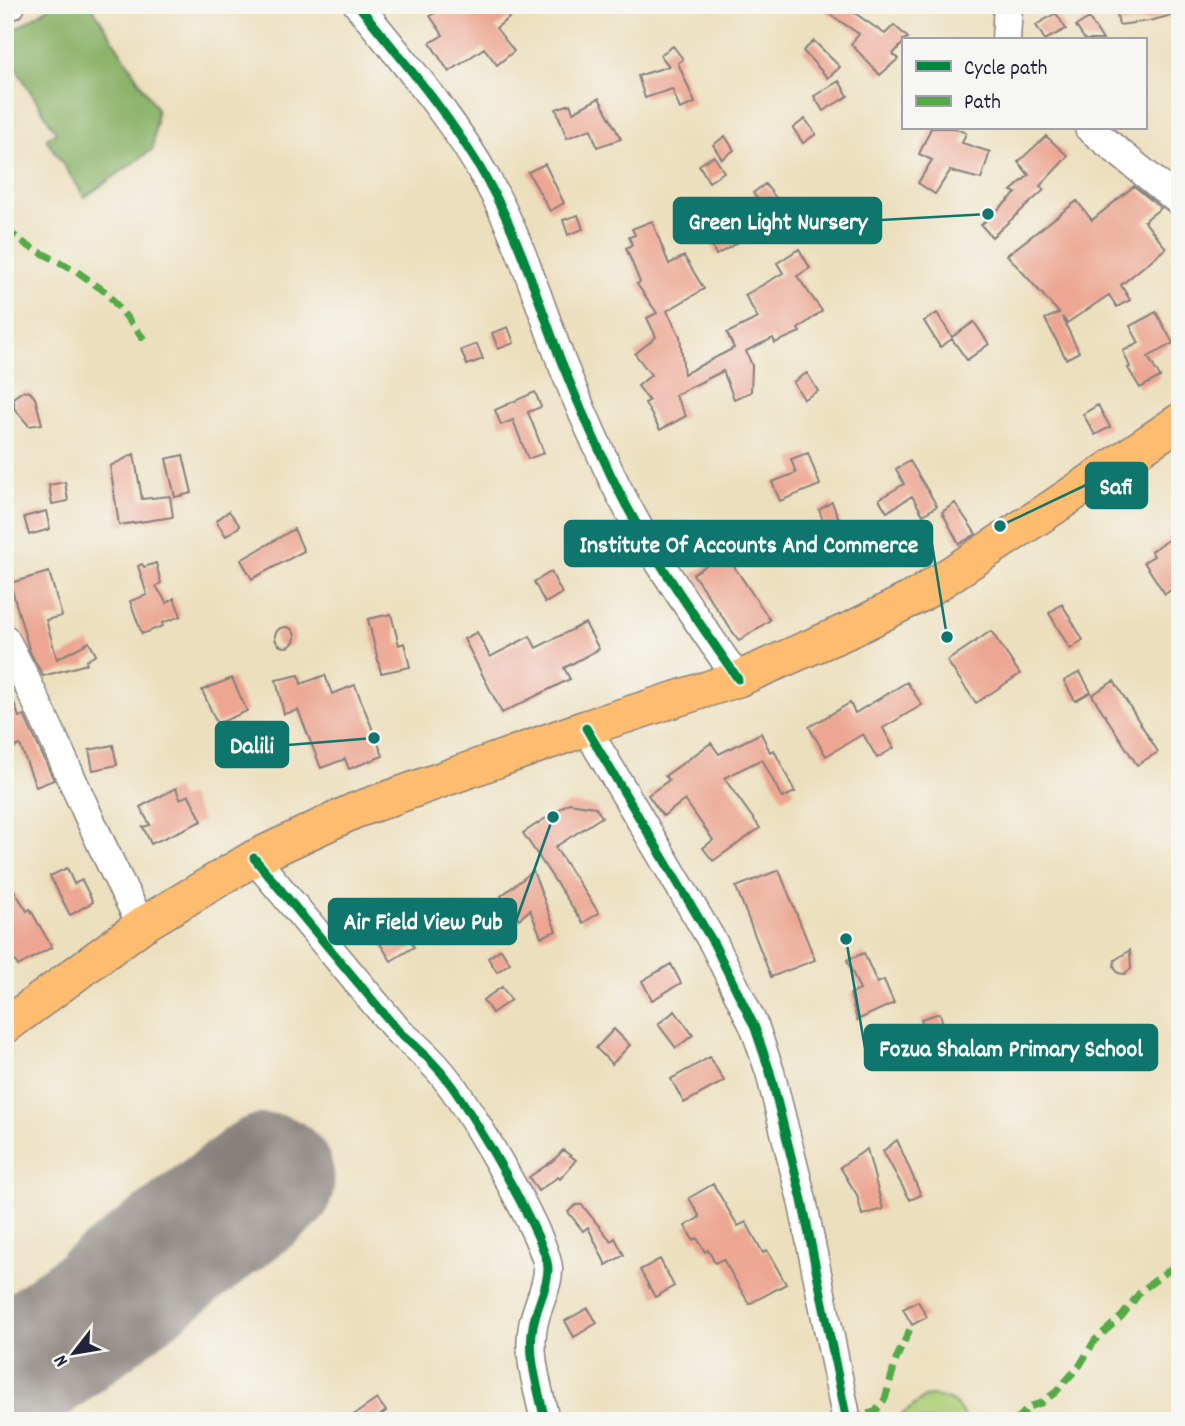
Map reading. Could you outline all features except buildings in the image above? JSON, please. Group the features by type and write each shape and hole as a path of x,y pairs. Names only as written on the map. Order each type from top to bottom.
{"main road":[{"path":"5,1026 142,925 254,858 354,811 586,728 738,679 852,629 919,594 1180,421"}],"street":[{"path":"5,8 10,5"},
{"path":"358,5 463,141 486,177 503,209 562,363 610,473 635,522 738,679"},
{"path":"1006,38 1008,5"},
{"path":"1091,130 1180,201"},
{"path":"5,639 41,709 78,794 142,925"},
{"path":"586,728 714,944 755,1028 770,1072 802,1200 847,1421"},
{"path":"254,858 399,1032 424,1052 451,1085 492,1152 535,1232 548,1269 533,1326 532,1340 545,1421"}],"green space":[{"path":"53,5 91,5 157,109 153,149 85,197 46,139 56,132 5,51 5,36"},
{"path":"925,1397 953,1402 966,1421 894,1421"}],"runway":[{"path":"5,1380 268,1180"}],"marked path":[{"path":"5,229 28,246 75,270 107,293 144,339"},
{"path":"1016,1421 1029,1407 1041,1403 1056,1392 1080,1365 1095,1340 1122,1316 1141,1291 1180,1262"},
{"path":"847,1419 875,1412 885,1399 897,1357 911,1327"}],"cycle path":[{"path":"358,5 443,112 487,180 518,246 561,361 617,487 665,572 738,679"},
{"path":"586,728 714,944 755,1028 770,1072 802,1200 847,1421"},
{"path":"254,858 399,1032 445,1077 475,1121 523,1206 545,1254 548,1269 532,1338 534,1374 545,1421"}],"place":[{"name":"Green Light Nursery","path":"988,214"},
{"name":"Safi","path":"1000,526"},
{"name":"Institute Of Accounts And Commerce","path":"947,637"},
{"name":"Dalili","path":"374,738"},
{"name":"Air Field View Pub","path":"553,817"},
{"name":"Fozua Shalam Primary School","path":"846,939"}]}
